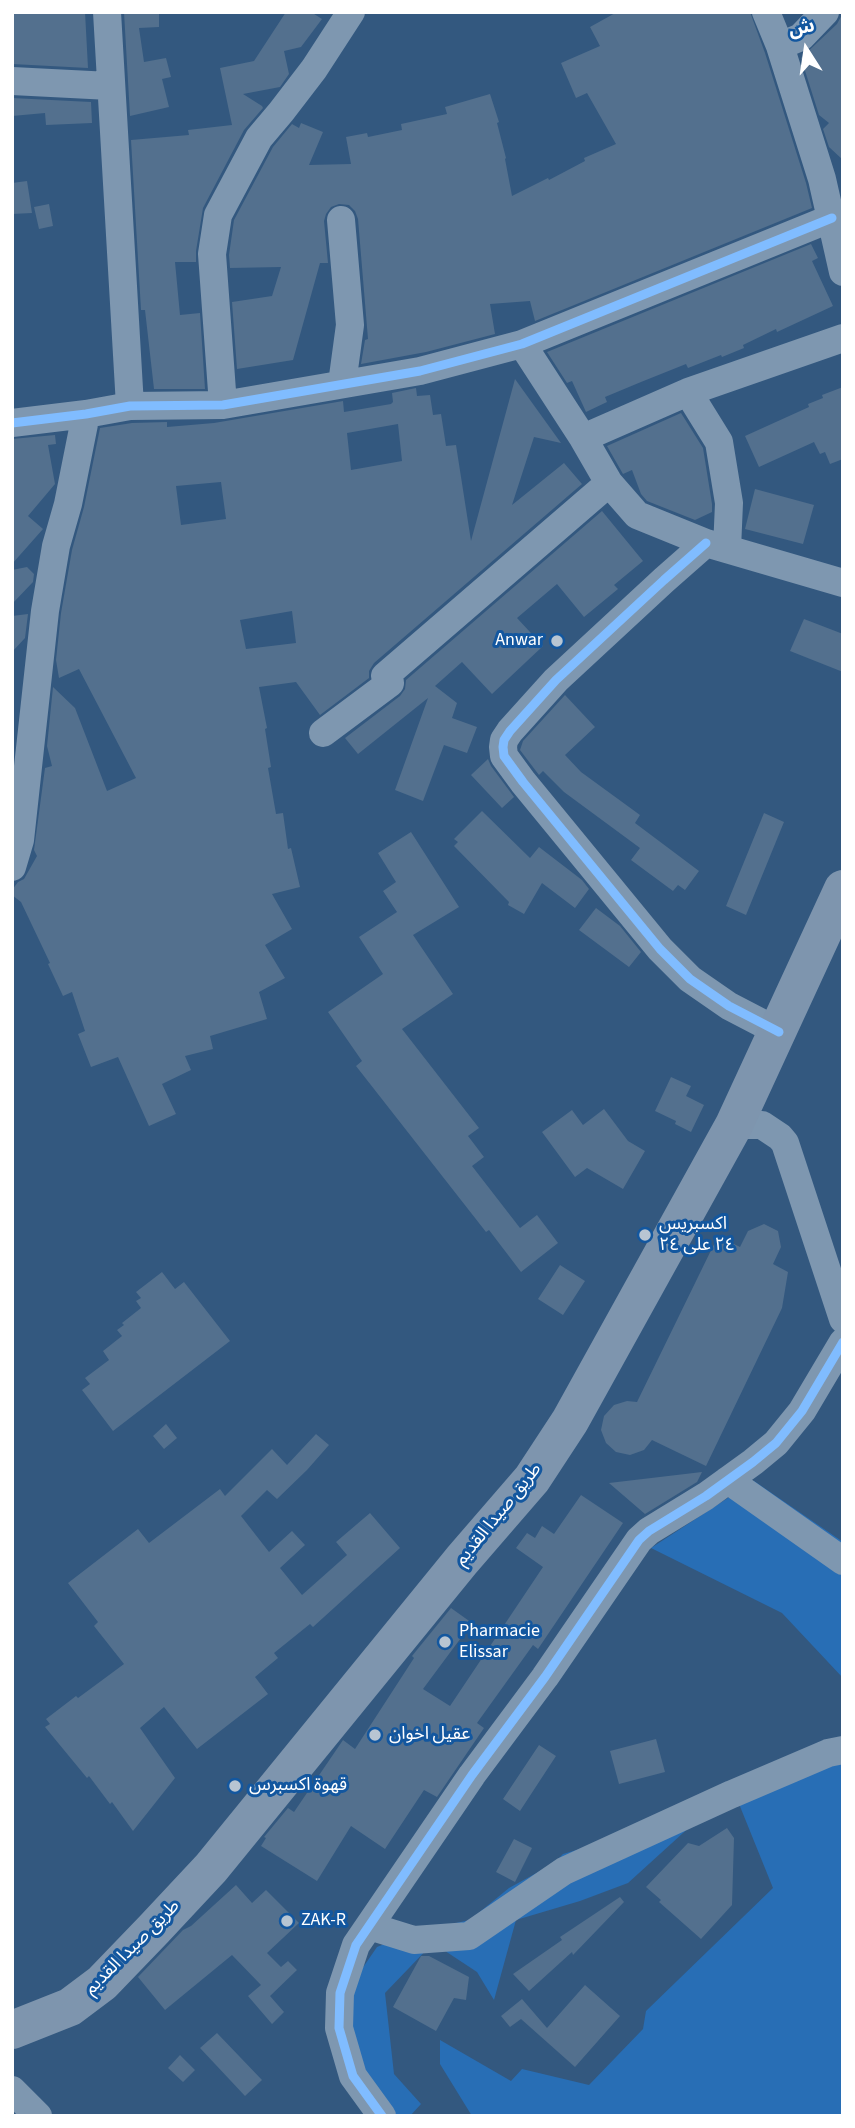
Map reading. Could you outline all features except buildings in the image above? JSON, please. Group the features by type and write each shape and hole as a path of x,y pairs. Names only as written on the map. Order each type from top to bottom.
{"highway":[{"name":"طريق صيدا القديم","path":"12,2030 70,2007 102,1983 164,1919 211,1868 462,1560 532,1479 570,1421 734,1125 843,889"}],"street":[{"path":"107,12 130,406"},
{"path":"223,405 212,254 218,215 259,138 314,69 351,12"},
{"path":"766,12 834,206 842,261"},
{"path":"780,46 801,37 825,12"},
{"path":"12,81 110,86"},
{"path":"12,423 130,406 223,405 421,371 522,344 834,206"},
{"path":"341,220 350,324 342,384"},
{"path":"583,439 688,392 843,338"},
{"path":"522,344 609,483 637,515 717,546 843,583"},
{"path":"688,392 719,442 729,503 717,546 664,580 556,680 510,731 504,740 504,757 660,949 690,979 729,1006 779,1032"},
{"path":"14,858 20,840 22,714 86,414"},
{"path":"323,733 390,683 385,676 609,483"},
{"path":"734,1125 762,1125 772,1130 785,1143 843,1319"},
{"path":"382,2116 353,2076 339,2028 340,1993 356,1945 472,1775 545,1677 639,1540 728,1480 776,1443 802,1411 843,1342"},
{"path":"728,1480 843,1561"},
{"path":"369,1926 414,1940 469,1937 564,1871 732,1794 828,1753 843,1750"}],"shaded area":[{"path":"754,1481 843,1542 843,1678 782,1613 651,1548"},
{"path":"843,1735 843,2116 472,2116 440,2064 440,2040 511,2081 522,2069 589,2085 643,2029 646,2011 773,1888 735,1794 810,1775"},
{"path":"696,1815 694,1823 628,1883 516,1920 494,2000 477,1972 433,1943 385,1993 394,2074 421,2104 410,2116 395,2116 335,2025 342,1998 377,1947 414,1932 470,1920 509,1888 553,1864 563,1854"}],"cycle path":[{"path":"12,423 130,406 223,405 420,371 522,344 832,218"},
{"path":"706,543 556,680 510,731 504,740 504,756 660,949 690,979 729,1006 779,1032"},
{"path":"382,2116 353,2076 339,2028 340,1993 356,1945 472,1775 545,1677 639,1540 706,1496 776,1443 802,1411 843,1342"}],"place":[{"name":"Anwar","path":"557,641"},
{"name":"اكسبريس ٢٤ على ٢٤","path":"645,1235"},
{"name":"Pharmacie Elissar","path":"445,1642"},
{"name":"عقيل اخوان","path":"375,1735"},
{"name":"قهوة اكسبرس","path":"235,1786"},
{"name":"ZAK-R","path":"287,1921"}]}
